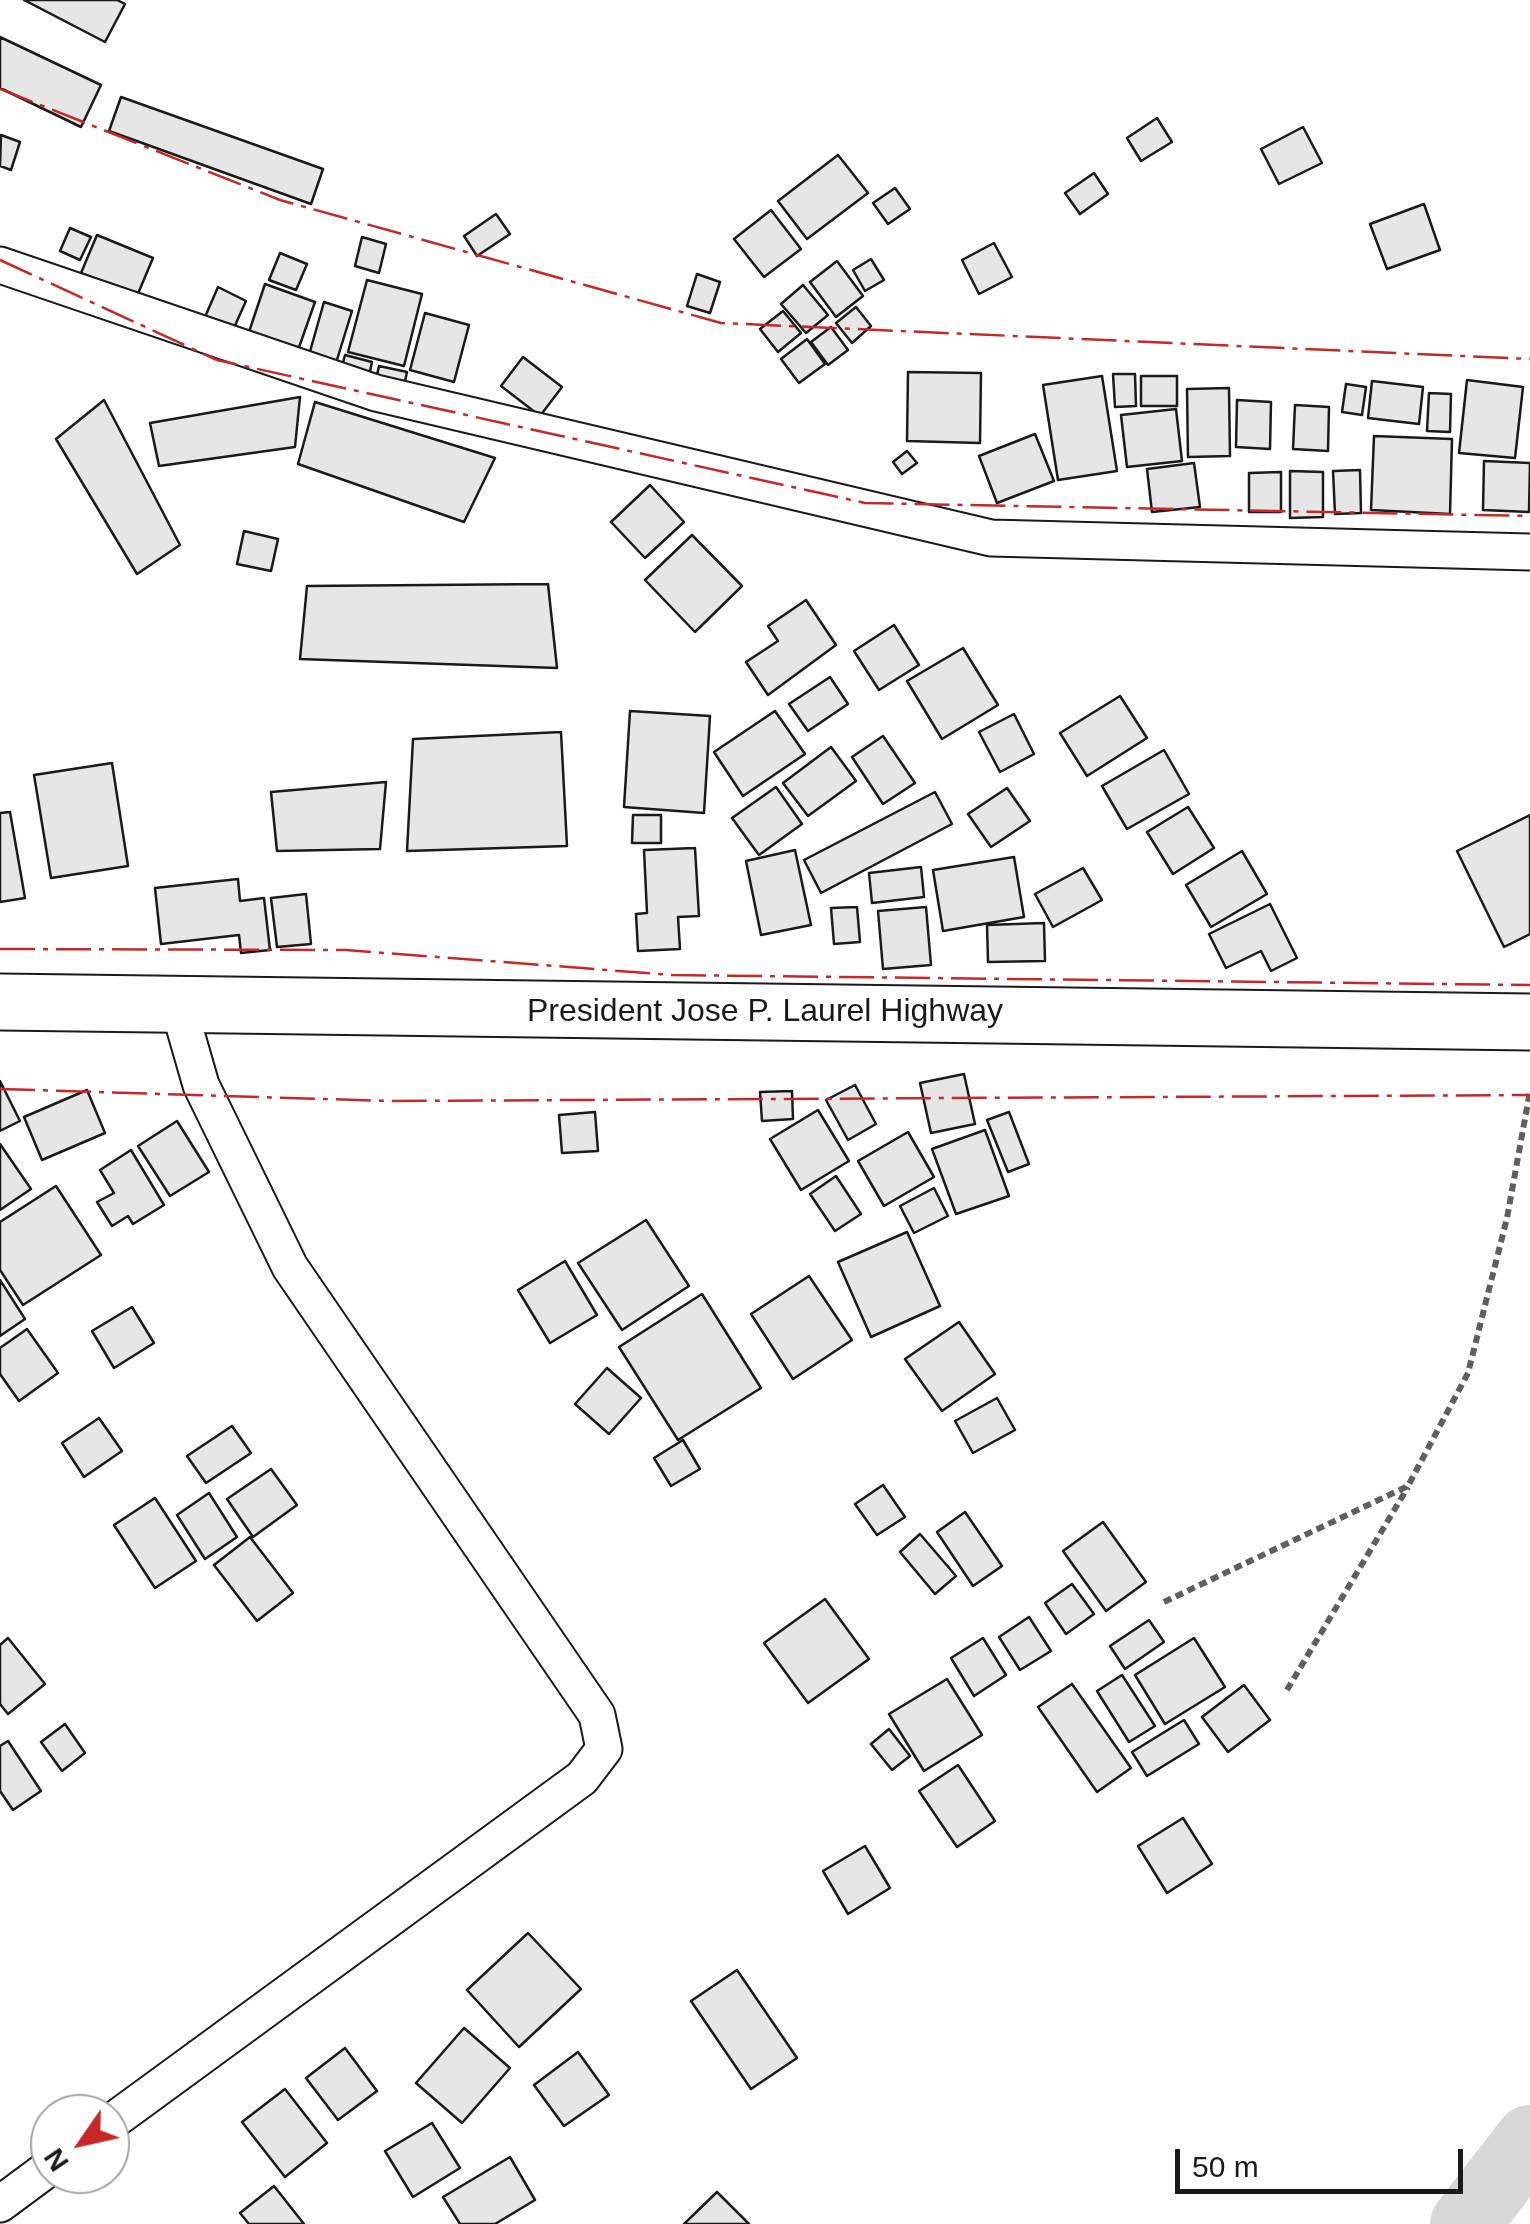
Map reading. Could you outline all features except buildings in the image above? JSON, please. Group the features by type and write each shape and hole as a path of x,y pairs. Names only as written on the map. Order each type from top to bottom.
{"highway":[{"name":"President Jose P. Laurel Highway","path":"0,1002 1530,1022"}],"street":[{"path":"0,264 376,393 991,538 1530,552"},
{"path":"130,2108 582,1778 604,1748 597,1715 290,1266 200,1085 178,1005"},
{"path":"0,2204 30,2182"}],"path":[{"path":"1288,1690 1408,1486 1468,1373 1507,1218 1530,1091"},
{"path":"1164,1602 1408,1486"}],"waterway":[{"path":"1465,2224 1530,2140"}],"power":[{"path":"0,89 280,200 721,323 1530,359"},
{"path":"0,260 217,360 865,503 1530,516"},
{"path":"0,949 346,950 672,975 1530,985"},
{"path":"0,1089 389,1101 1530,1095"}]}
